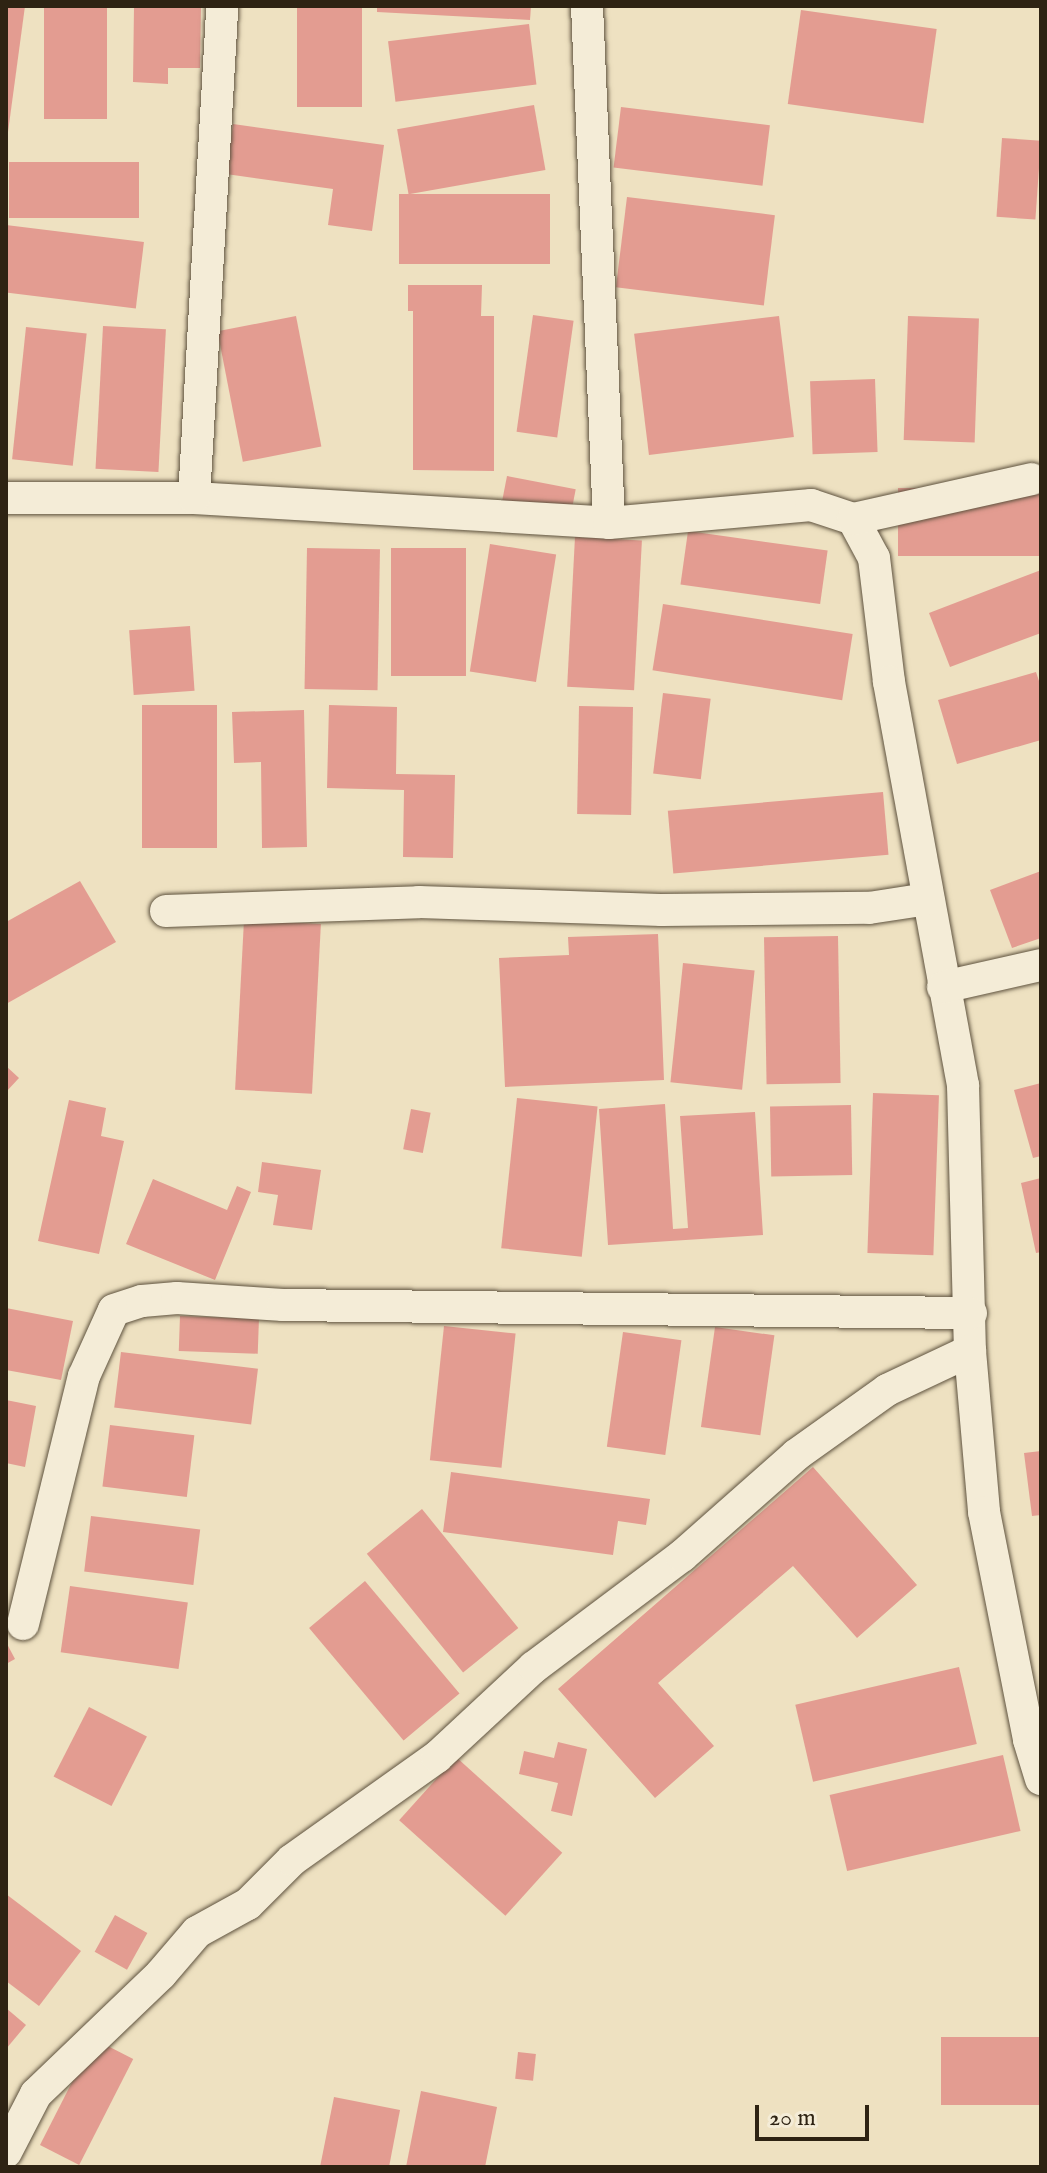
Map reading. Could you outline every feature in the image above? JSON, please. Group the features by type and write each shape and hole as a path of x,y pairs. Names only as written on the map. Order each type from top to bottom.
{"street":[{"path":"194,498 222,6"},
{"path":"587,6 609,523"},
{"path":"6,498 194,498 609,523 811,505 853,519 1032,479"},
{"path":"853,519 874,558 889,682 963,1085 970,1351 984,1512 1029,1740 1041,1779"},
{"path":"166,911 419,902 662,910 869,908 928,899"},
{"path":"943,987 1041,965"},
{"path":"23,1624 84,1376 114,1310 142,1301 177,1298 283,1305 971,1313"},
{"path":"6,2152 36,2094 161,1974 197,1932 248,1904 292,1860 437,1757 534,1667 682,1556 796,1455 887,1390 970,1351"}],"building":[{"path":"6,6 25,6 8,132 6,132"},
{"path":"44,6 107,6 107,119 44,119"},
{"path":"134,6 201,6 200,68 168,68 168,84 133,82"},
{"path":"297,6 362,6 362,107 297,107"},
{"path":"377,6 531,6 530,20 377,12"},
{"path":"801,10 937,29 923,123 788,104"},
{"path":"529,24 536,85 395,102 388,41"},
{"path":"534,105 545,170 409,194 397,129"},
{"path":"621,107 770,125 762,186 614,168"},
{"path":"233,124 384,145 372,231 328,225 333,189 226,174"},
{"path":"1002,138 1041,141 1035,220 996,217"},
{"path":"9,162 139,162 139,218 9,218"},
{"path":"399,194 550,194 550,264 399,264"},
{"path":"627,197 775,215 764,305 616,287"},
{"path":"6,225 144,242 136,308 6,293"},
{"path":"408,285 482,285 481,316 494,316 494,471 413,470 413,311 408,311"},
{"path":"533,315 574,321 557,438 517,432"},
{"path":"296,316 321,447 243,462 217,331"},
{"path":"779,316 794,437 649,455 634,334"},
{"path":"908,316 979,318 975,442 904,440"},
{"path":"103,326 166,329 158,472 96,469"},
{"path":"26,327 87,333 73,466 12,459"},
{"path":"875,379 878,452 813,454 810,381"},
{"path":"507,476 576,489 571,514 502,501"},
{"path":"898,488 1041,488 1041,556 898,556"},
{"path":"688,531 828,551 820,604 680,584"},
{"path":"575,537 642,541 634,690 567,687"},
{"path":"490,544 556,554 536,682 470,671"},
{"path":"307,548 380,549 378,690 305,689"},
{"path":"391,548 466,548 466,676 391,676"},
{"path":"1041,570 1041,633 950,667 929,613"},
{"path":"663,604 853,634 842,700 653,670"},
{"path":"190,626 195,691 134,695 129,630"},
{"path":"1036,672 1041,687 1041,740 957,764 938,700"},
{"path":"663,693 711,699 701,779 653,773"},
{"path":"142,705 217,705 217,848 142,848"},
{"path":"329,705 397,707 396,774 455,775 453,858 403,857 404,790 327,788"},
{"path":"579,706 633,707 631,815 577,814"},
{"path":"304,710 307,847 262,848 261,762 234,763 232,712"},
{"path":"883,792 888,855 673,874 668,811"},
{"path":"1041,871 1041,938 1012,948 990,890"},
{"path":"80,881 116,942 6,1004 6,922"},
{"path":"244,920 321,924 312,1094 235,1090"},
{"path":"658,934 664,1080 505,1087 499,958 569,955 568,937"},
{"path":"838,936 841,1083 767,1084 764,937"},
{"path":"683,963 755,971 742,1090 670,1082"},
{"path":"6,1066 19,1078 6,1092"},
{"path":"1041,1083 1041,1156 1033,1158 1014,1090"},
{"path":"873,1093 939,1095 933,1255 867,1253"},
{"path":"517,1098 598,1106 582,1257 501,1248"},
{"path":"69,1100 106,1108 101,1136 124,1141 99,1254 38,1241"},
{"path":"665,1104 673,1229 688,1228 680,1116 755,1112 763,1235 608,1245 599,1109"},
{"path":"851,1105 852,1175 771,1176 770,1106"},
{"path":"411,1109 431,1113 423,1153 403,1149"},
{"path":"262,1162 321,1170 312,1230 273,1225 278,1195 258,1192"},
{"path":"1041,1178 1041,1252 1036,1253 1021,1183"},
{"path":"153,1179 227,1210 237,1186 251,1192 215,1280 126,1244"},
{"path":"6,1308 73,1321 61,1380 6,1370"},
{"path":"180,1316 259,1319 258,1354 179,1351"},
{"path":"444,1326 516,1334 501,1468 430,1460"},
{"path":"715,1327 774,1335 760,1435 701,1427"},
{"path":"623,1332 681,1340 665,1455 607,1447"},
{"path":"121,1352 258,1369 251,1424 114,1408"},
{"path":"6,1400 36,1406 25,1467 6,1463"},
{"path":"110,1425 194,1435 187,1497 102,1487"},
{"path":"1041,1451 1041,1515 1032,1516 1024,1453"},
{"path":"813,1467 917,1585 857,1638 793,1566 658,1683 714,1746 655,1798 558,1689"},
{"path":"451,1472 650,1499 646,1525 618,1521 613,1555 443,1532"},
{"path":"422,1509 518,1628 463,1673 367,1554"},
{"path":"91,1516 200,1529 193,1585 84,1572"},
{"path":"365,1581 459,1694 404,1741 309,1628"},
{"path":"70,1586 188,1603 179,1669 61,1652"},
{"path":"6,1642 15,1659 6,1664"},
{"path":"959,1667 977,1744 813,1782 795,1705"},
{"path":"89,1707 147,1737 112,1806 54,1776"},
{"path":"558,1742 587,1749 572,1816 551,1811 558,1783 519,1774 524,1751 554,1758"},
{"path":"1003,1755 1021,1831 847,1871 830,1795"},
{"path":"456,1757 562,1853 505,1916 399,1820"},
{"path":"6,1894 81,1951 39,2006 6,1981"},
{"path":"115,1915 147,1933 127,1970 95,1952"},
{"path":"6,2008 26,2025 6,2049"},
{"path":"941,2037 1041,2037 1041,2105 941,2105"},
{"path":"94,2039 133,2059 79,2165 40,2145"},
{"path":"518,2052 536,2054 533,2081 515,2079"},
{"path":"421,2091 497,2107 485,2167 406,2167"},
{"path":"334,2097 400,2110 389,2167 320,2167"}]}
